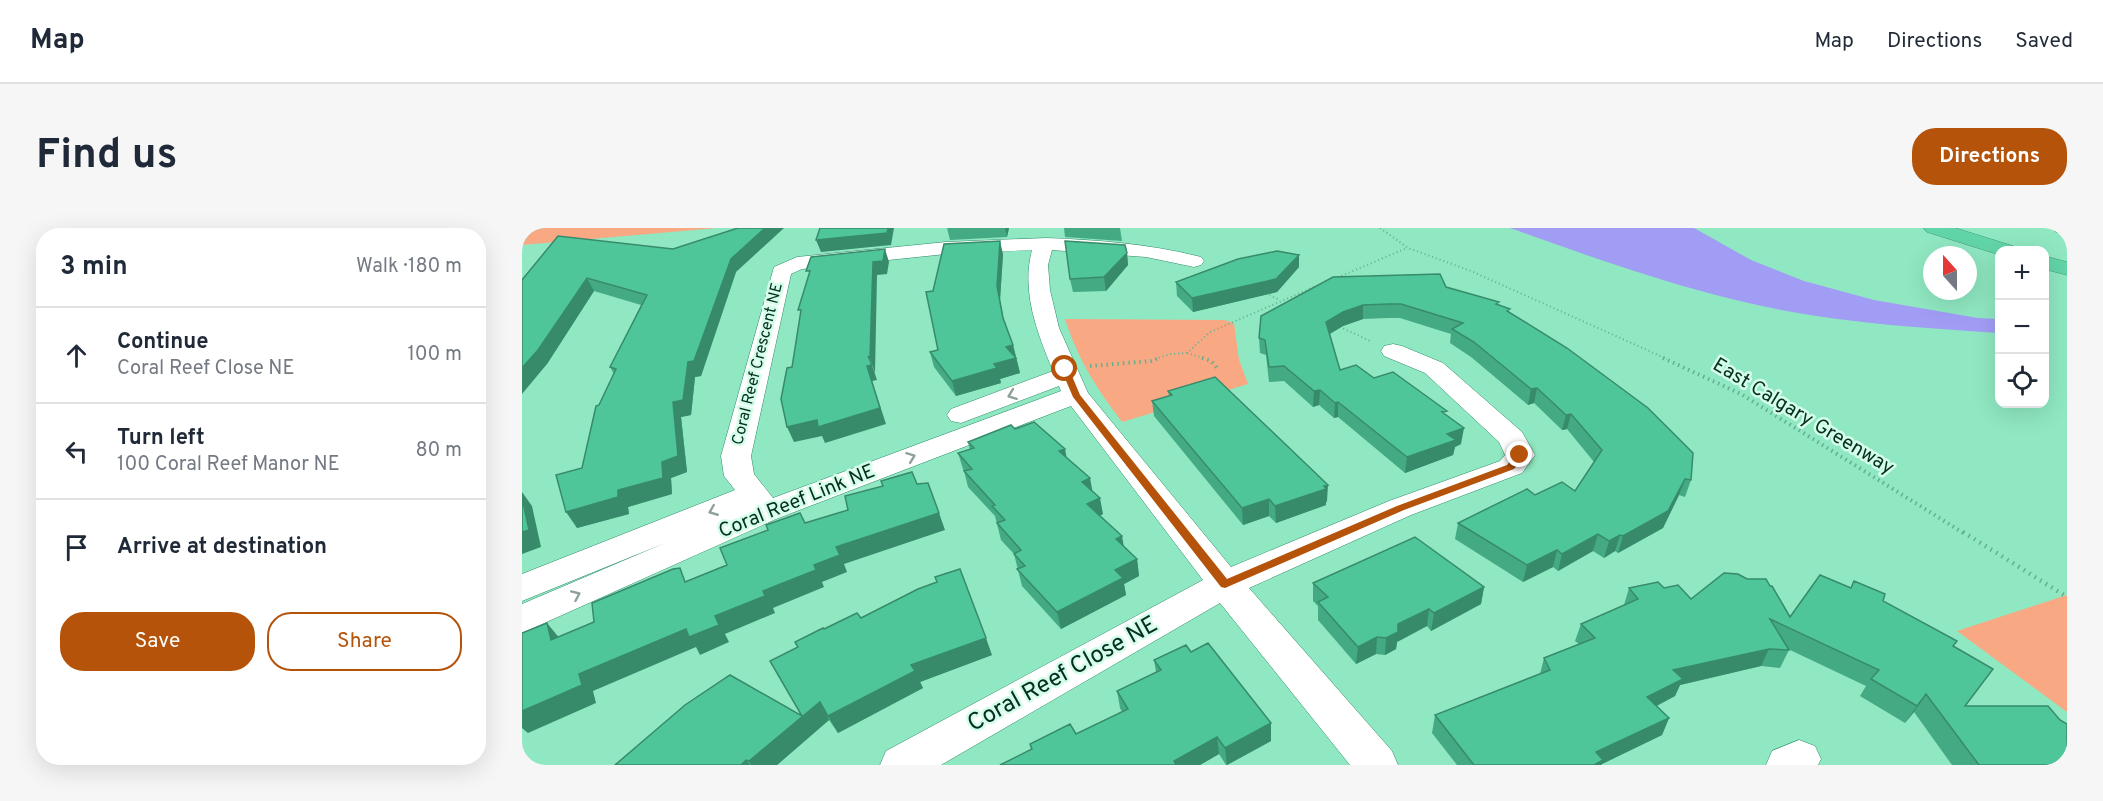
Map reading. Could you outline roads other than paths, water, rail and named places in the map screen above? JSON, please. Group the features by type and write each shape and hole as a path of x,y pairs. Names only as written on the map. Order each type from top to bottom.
{"highway":[{"path":"1934,228 1995,247"},
{"path":"2049,264 2067,270"}],"street":[{"name":"Coral Reef Crescent NE","path":"760,503 739,476 736,456 781,271 797,263 943,248 1043,244 1106,245 1156,251 1194,261"},
{"path":"1043,244 1038,265 1047,328 1076,379 1225,585 1376,765"},
{"name":"Coral Reef Close NE","path":"902,765 1225,585 1400,508 1510,467 1520,455 1512,438 1434,368 1393,351"},
{"name":"Coral Reef Link NE","path":"522,588 760,503 1076,379"},
{"name":"Coral Reef Link NE","path":"522,618 760,503"}]}
